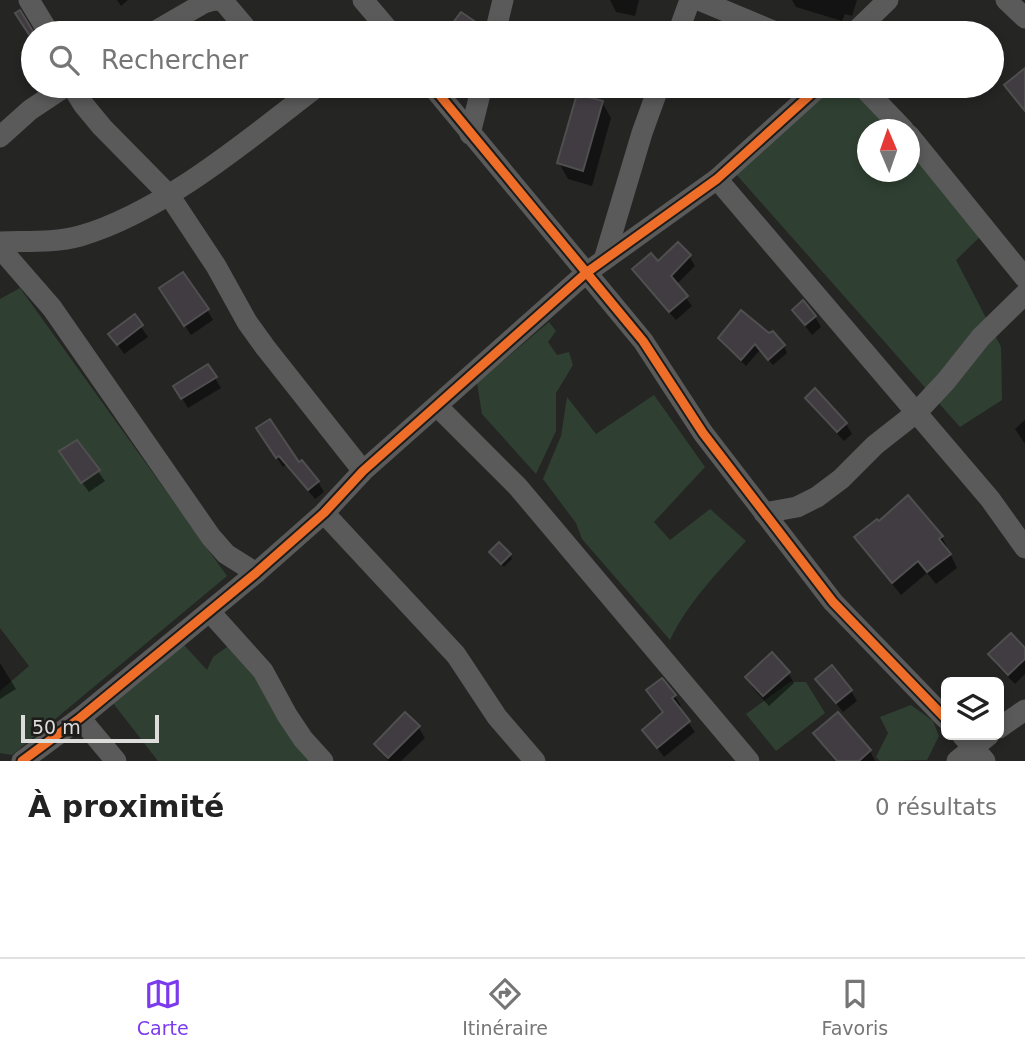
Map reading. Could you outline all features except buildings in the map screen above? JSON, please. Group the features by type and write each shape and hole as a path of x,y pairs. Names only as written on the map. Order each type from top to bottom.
{"street":[{"path":"29,0 42,21"},
{"path":"173,21 204,3 215,0 223,1 240,21"},
{"path":"363,0 381,21"},
{"path":"498,21 503,0"},
{"path":"682,21 690,0"},
{"path":"699,0 749,21"},
{"path":"866,21 888,0"},
{"path":"1006,0 1025,18"},
{"path":"0,137 48,98"},
{"path":"79,98 102,127 169,195 216,265 247,322 363,471"},
{"path":"0,242 53,241 79,236 114,223 169,195 295,98"},
{"path":"442,98 643,341 704,433 833,603 941,714"},
{"path":"470,134 479,98"},
{"path":"604,260 655,98"},
{"path":"22,761 80,718 256,573 324,513 363,471 586,273 717,179 807,98"},
{"path":"873,98 894,119"},
{"path":"920,149 1025,278"},
{"path":"717,179 990,499 1025,548"},
{"path":"0,248 52,308 211,537 226,554 256,573"},
{"path":"764,513 797,507 817,497 841,479 875,445 917,412 981,337 1025,294"},
{"path":"438,406 517,487 749,761"},
{"path":"324,513 456,655 497,717 534,761"},
{"path":"210,612 263,671 287,715 323,761"},
{"path":"1004,725 1025,710"},
{"path":"80,718 116,761"},
{"path":"957,761 977,744"}],"green space":[{"path":"813,98 866,98 885,119 857,119 857,182 920,182 920,159 984,233 956,260 1001,347 1002,400 960,427 735,173"},
{"path":"20,288 227,576 12,755 0,753 0,691 29,666 0,628 0,299"},
{"path":"549,322 556,331 548,342 557,355 569,352 573,365 556,393 556,431 536,474 482,414 477,383"},
{"path":"654,395 705,467 654,522 670,540 710,509 746,541 695,600 670,640 582,539 576,523 543,479 561,436 567,397 596,434"},
{"path":"234,642 317,761 158,761 113,703 184,645 207,670 213,657"},
{"path":"790,682 806,682 825,713 776,751 746,714"},
{"path":"911,705 933,721 939,736 927,760 880,761 876,757 888,733 880,717"}],"cycle path":[{"path":"442,98 643,341 703,433 833,602 941,714"},
{"path":"22,761 80,718 256,573 324,513 363,471 586,273 717,179 807,98"}]}
